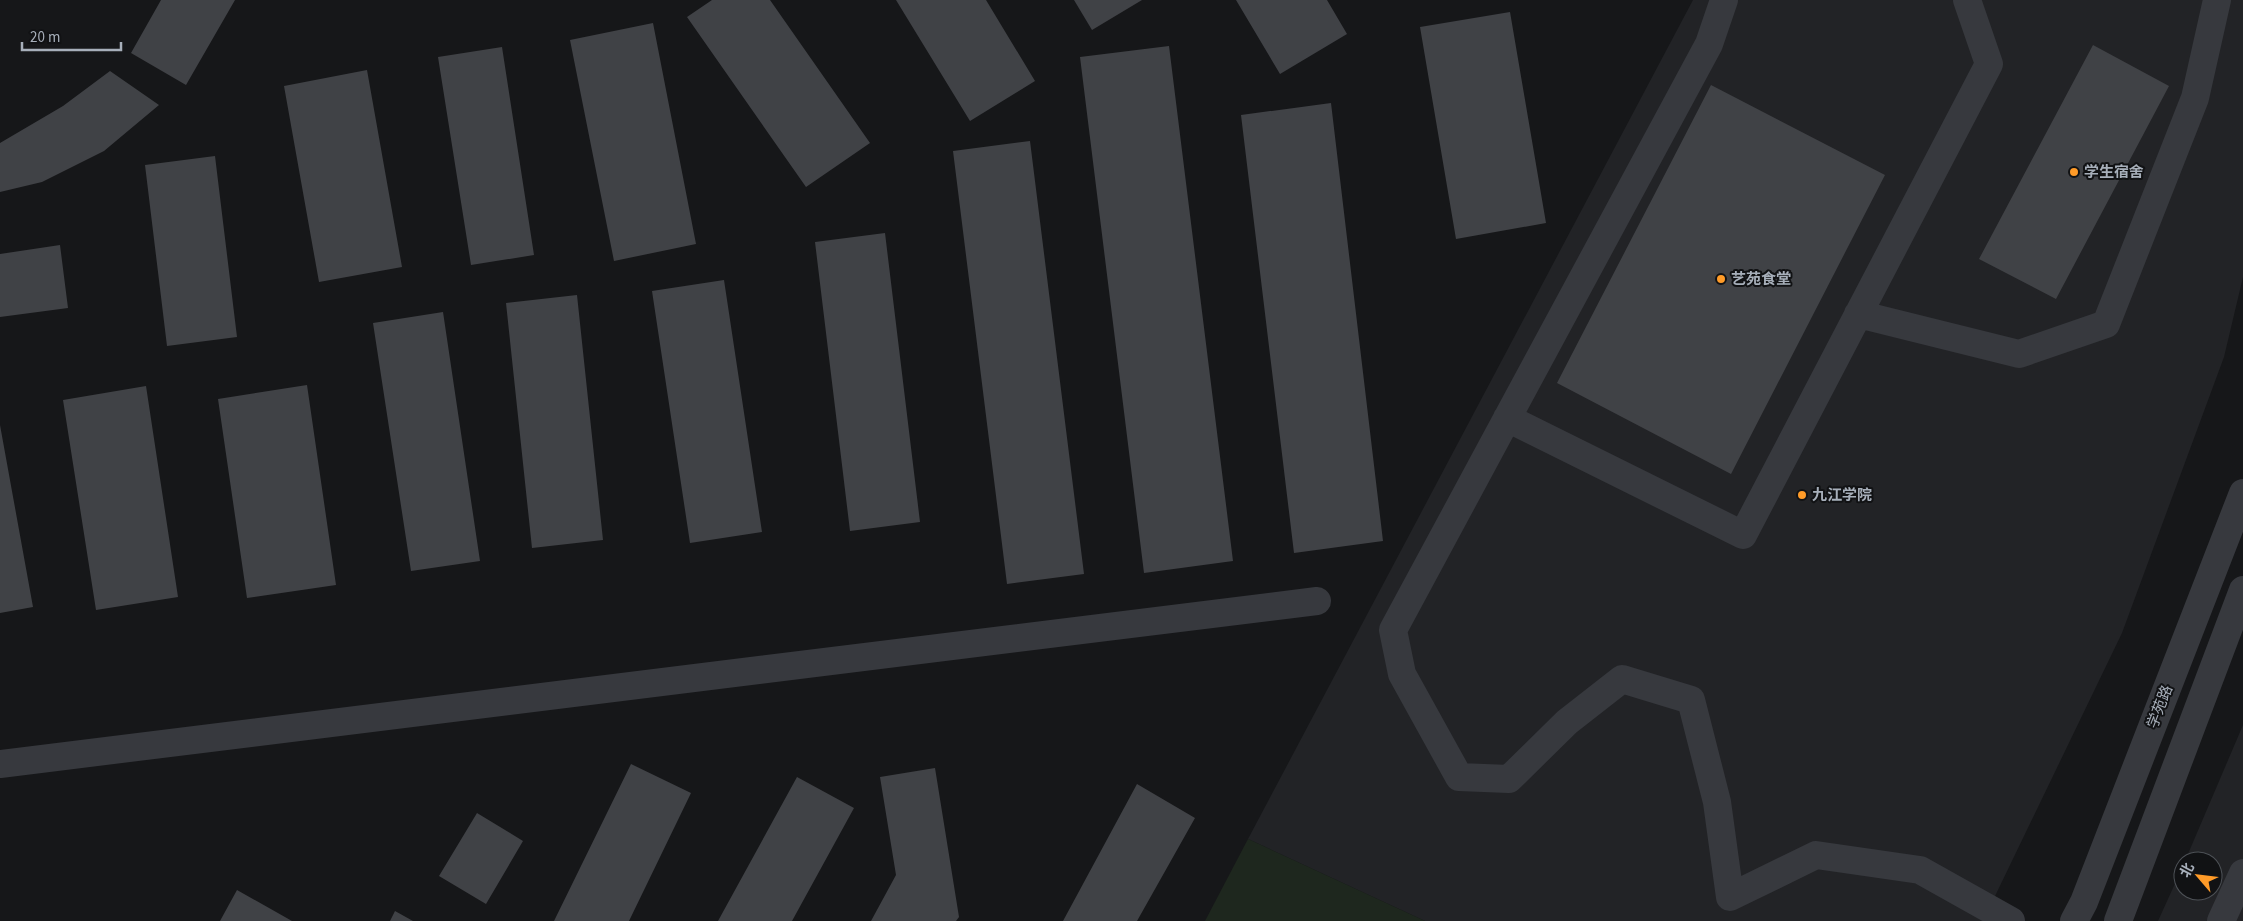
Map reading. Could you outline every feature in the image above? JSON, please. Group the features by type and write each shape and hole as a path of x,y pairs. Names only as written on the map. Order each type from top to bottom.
{"street":[{"path":"1724,0 1709,44 1394,630 1402,674 1459,777 1509,780 1567,722 1622,679 1691,700 1717,802 1730,897 1816,854 1920,870 2012,921"},
{"path":"1507,418 1743,535 1989,64 1966,0"},
{"path":"1858,314 2019,354 2106,324 2195,98 2217,0"},
{"name":"学苑路","path":"2074,921 2084,902 2243,492"},
{"path":"2118,921 2243,590"},
{"path":"0,764 1317,601"},
{"path":"2221,921 2243,873"}],"shaded area":[{"name":"九江学院","path":"1693,0 2243,0 2243,277 2224,357 2122,633 1983,921 1425,921 1248,839"},
{"path":"2243,725 2243,921 2158,921 2173,888 2173,901 2223,901 2223,851 2189,851"},
{"path":"1248,839 1425,921 1205,921"}],"building":[{"path":"161,0 235,0 186,85 131,53"},
{"path":"712,0 770,0 870,143 806,187 687,17"},
{"path":"896,0 986,0 1035,81 970,121"},
{"path":"1074,0 1142,0 1092,30"},
{"path":"1236,0 1327,0 1347,34 1280,74"},
{"path":"1510,12 1546,223 1456,239 1420,27"},
{"path":"653,23 696,244 614,261 570,40"},
{"name":"学生宿舍","path":"2093,45 2169,86 2056,299 1979,259"},
{"path":"1169,46 1233,561 1144,573 1080,57"},
{"path":"502,47 534,255 471,265 438,57"},
{"path":"367,70 402,267 319,282 284,86"},
{"path":"110,71 159,105 104,151 42,182 0,192 0,143 63,106"},
{"name":"艺苑食堂","path":"1711,85 1885,175 1731,474 1557,383"},
{"path":"1331,103 1383,541 1294,553 1241,115"},
{"path":"1030,141 1084,574 1007,584 953,151"},
{"path":"215,156 237,337 167,346 145,165"},
{"path":"885,233 920,522 850,531 815,242"},
{"path":"60,245 68,308 0,317 0,254"},
{"path":"724,280 762,532 690,543 652,291"},
{"path":"577,295 603,540 532,548 506,303"},
{"path":"443,312 480,561 411,571 373,323"},
{"path":"307,385 336,585 247,598 218,399"},
{"path":"146,386 178,597 96,610 63,400"},
{"path":"0,425 33,607 0,613"},
{"path":"631,764 691,793 629,921 554,921"},
{"path":"935,768 959,917 956,921 871,921 896,875 880,777"},
{"path":"797,777 854,808 792,921 718,921"},
{"path":"1137,784 1195,818 1137,921 1063,921"},
{"path":"477,813 523,841 486,904 439,876"},
{"path":"237,890 292,921 220,921"},
{"path":"395,911 413,921 390,921"}],"place":[{"name":"学生宿舍","path":"2074,172"},
{"name":"艺苑食堂","path":"1721,279"},
{"name":"九江学院","path":"1802,495"}]}
